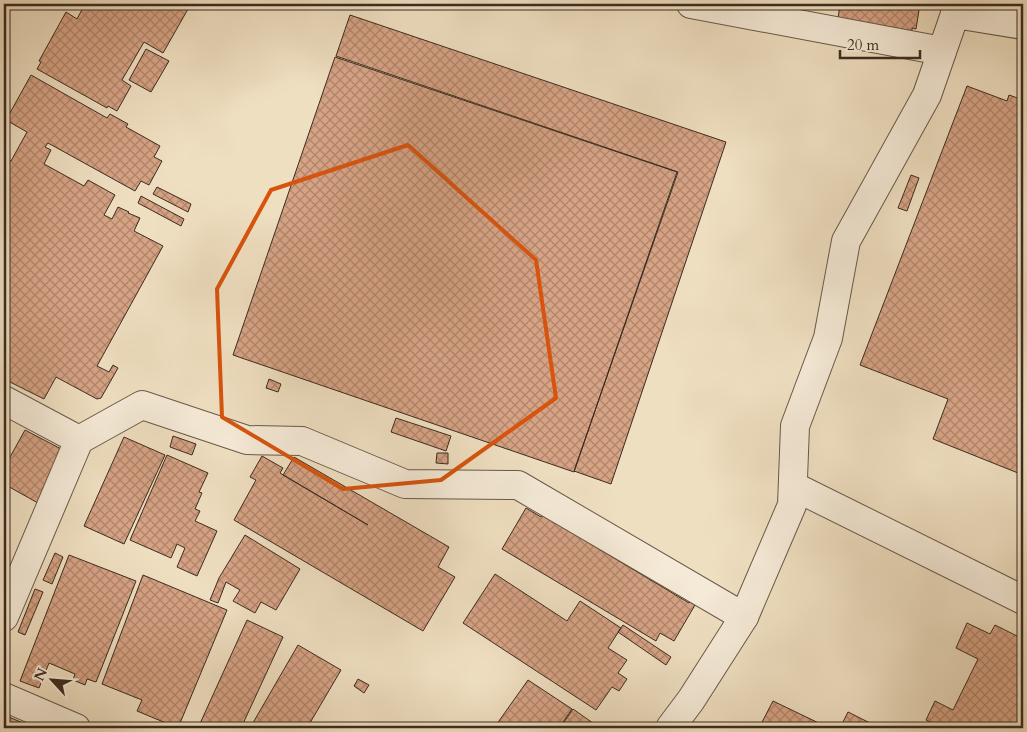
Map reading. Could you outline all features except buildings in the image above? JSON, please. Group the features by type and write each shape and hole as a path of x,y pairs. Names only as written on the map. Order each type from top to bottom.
{"street":[{"path":"691,4 942,51"},
{"path":"670,728 692,700 744,617 792,505 795,426 828,338 846,240 927,94 956,9 1023,25"},
{"path":"4,400 78,440"},
{"path":"4,617 78,440 142,405 247,440 302,441 405,484 518,485 744,617"},
{"path":"793,486 1023,600"},
{"path":"4,697 76,728"}],"highlighted area":[{"path":"408,145 536,260 556,398 441,480 343,489 222,417 217,289 271,190"}]}
